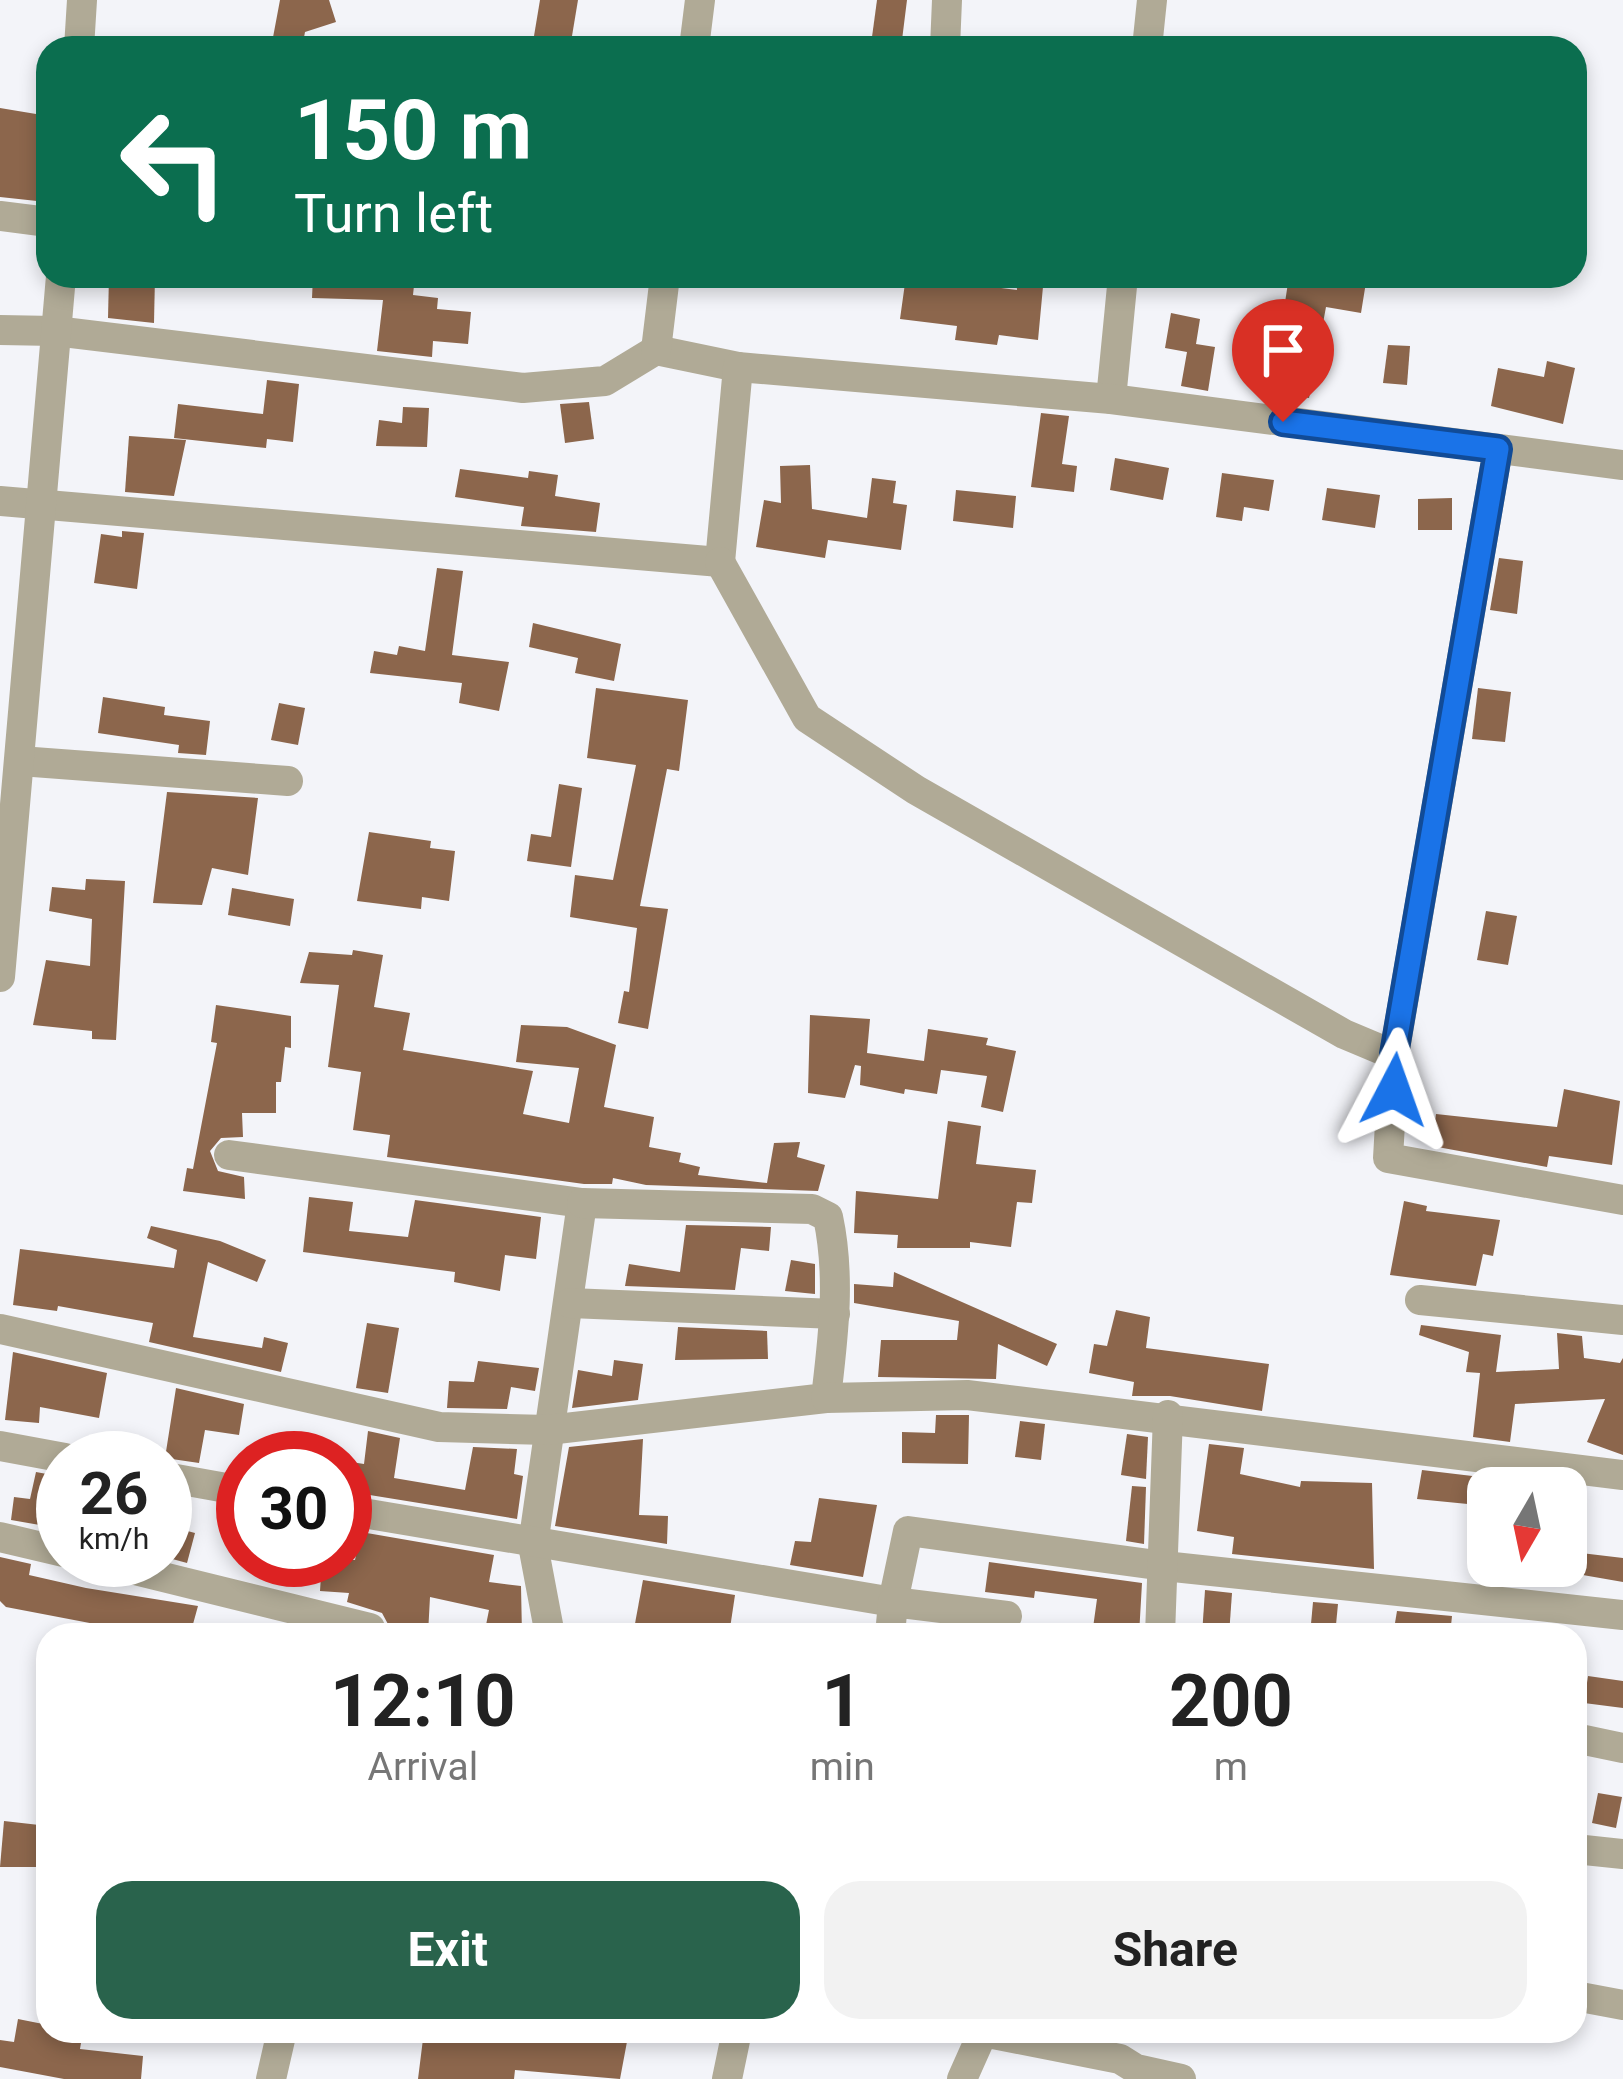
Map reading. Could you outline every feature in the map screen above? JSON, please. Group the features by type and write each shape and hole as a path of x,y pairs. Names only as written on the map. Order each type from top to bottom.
{"street":[{"path":"80,36 82,0"},
{"path":"696,36 700,0"},
{"path":"945,36 946,0"},
{"path":"1149,36 1153,0"},
{"path":"0,215 36,220"},
{"path":"0,977 60,288"},
{"path":"656,350 664,288"},
{"path":"1111,399 1123,288"},
{"path":"0,330 56,331 523,388 605,382 656,350 738,367 1111,399 1623,465"},
{"path":"738,367 720,562 807,718 957,813 1344,1034 1394,1054"},
{"path":"1498,449 1394,1054 1388,1158 1623,1200"},
{"path":"0,500 720,562"},
{"path":"20,761 288,781"},
{"path":"229,1155 582,1203 812,1209 828,1217 835,1251 835,1315 826,1398"},
{"path":"548,1623 533,1545 582,1203"},
{"path":"1420,1300 1623,1320"},
{"path":"570,1304 835,1315"},
{"path":"0,1329 440,1426 548,1430 826,1398 967,1395 1168,1415 1623,1474"},
{"path":"1161,1623 1168,1415"},
{"path":"0,1446 36,1453"},
{"path":"372,1515 533,1545 1007,1616"},
{"path":"891,1623 908,1531 1164,1566 1623,1615"},
{"path":"0,1537 36,1546"},
{"path":"192,1585 342,1623"},
{"path":"1587,1740 1623,1748"},
{"path":"1587,1850 1623,1854"},
{"path":"1587,1998 1623,2006"},
{"path":"272,2079 280,2043"},
{"path":"727,2079 734,2043"},
{"path":"962,2079 977,2043"},
{"path":"1122,2045 1136,2069 1181,2079"}],"building":[{"path":"280,0 329,0 336,22 304,36 273,36"},
{"path":"540,0 578,0 572,36 534,36"},
{"path":"877,0 907,0 902,36 872,36"},
{"path":"0,108 36,114 36,201 0,197"},
{"path":"109,288 155,288 154,323 108,318"},
{"path":"312,288 414,288 413,295 438,298 437,309 471,312 468,344 433,341 432,357 377,351 383,300 312,298"},
{"path":"904,288 1043,288 1038,340 999,335 997,345 955,340 957,326 900,319"},
{"path":"1287,288 1365,288 1361,313 1326,307 1309,398 1263,389 1274,328 1281,329"},
{"path":"1171,313 1200,319 1196,344 1215,347 1208,391 1181,386 1187,352 1165,348"},
{"path":"1388,345 1410,346 1407,385 1383,383"},
{"path":"1547,361 1575,368 1563,424 1491,406 1498,368 1544,377"},
{"path":"267,380 299,384 293,442 267,439 266,448 174,438 178,404 263,414"},
{"path":"589,402 594,439 565,443 560,404"},
{"path":"403,407 429,408 427,447 376,446 379,420 402,423"},
{"path":"1041,413 1069,416 1062,464 1077,466 1074,492 1031,487"},
{"path":"129,436 186,440 174,496 125,492"},
{"path":"1115,458 1169,468 1163,500 1110,490"},
{"path":"810,465 812,509 867,518 872,478 896,481 893,503 907,505 901,550 828,540 825,558 756,547 764,500 781,503 780,466"},
{"path":"460,469 528,478 529,471 558,475 555,496 600,503 596,532 521,526 524,507 455,497"},
{"path":"1222,473 1274,480 1269,511 1244,507 1242,521 1216,517"},
{"path":"1327,488 1380,495 1375,528 1322,520"},
{"path":"956,490 1016,496 1013,528 953,521"},
{"path":"1452,498 1452,530 1418,530 1418,499"},
{"path":"122,531 144,533 137,589 94,583 101,534 122,537"},
{"path":"1499,558 1523,561 1517,614 1490,610"},
{"path":"437,568 463,571 452,655 509,662 499,711 459,703 462,683 370,673 374,651 397,655 399,646 425,651"},
{"path":"533,623 621,644 614,681 575,673 578,658 529,647"},
{"path":"596,688 688,700 679,771 667,769 640,906 668,909 648,1029 618,1023 624,991 629,992 637,928 570,917 575,875 613,880 636,765 587,758"},
{"path":"1478,688 1511,692 1505,742 1472,739"},
{"path":"103,697 165,707 164,715 210,721 206,755 178,753 179,745 98,733"},
{"path":"279,703 305,708 298,745 271,740"},
{"path":"559,784 582,788 571,867 527,861 531,834 551,837"},
{"path":"167,792 258,798 248,875 212,868 202,905 153,903"},
{"path":"369,832 431,841 430,848 455,851 449,901 422,897 421,909 357,901"},
{"path":"86,879 125,881 116,1040 92,1039 92,1031 33,1025 46,960 90,966 92,919 49,911 52,887 85,890"},
{"path":"232,888 294,899 290,926 228,915"},
{"path":"1486,911 1517,916 1508,965 1477,960"},
{"path":"353,950 383,955 374,1007 410,1013 403,1050 533,1071 523,1114 569,1123 579,1068 516,1062 521,1025 567,1027 616,1045 604,1107 654,1117 649,1147 681,1153 679,1162 700,1167 698,1175 767,1183 774,1143 800,1142 797,1157 825,1165 818,1191 646,1185 613,1178 612,1184 584,1184 387,1157 390,1135 353,1130 361,1072 328,1067 339,985 300,983 309,952 352,955"},
{"path":"216,1005 291,1016 291,1048 285,1047 281,1082 276,1082 276,1113 242,1113 243,1137 221,1138 210,1151 218,1171 244,1177 245,1199 183,1191 187,1168 193,1169 217,1043 211,1042"},
{"path":"810,1015 870,1019 867,1053 924,1061 928,1029 988,1038 986,1045 1016,1051 1003,1112 981,1107 987,1076 941,1070 937,1094 905,1089 904,1094 860,1085 861,1066 855,1065 845,1098 808,1093"},
{"path":"1564,1089 1620,1101 1612,1165 1549,1156 1547,1167 1432,1146 1436,1114 1557,1127"},
{"path":"948,1121 981,1126 976,1164 1036,1170 1032,1203 1017,1202 1011,1247 970,1242 970,1248 897,1248 898,1235 854,1233 856,1191 938,1199"},
{"path":"309,1197 353,1202 349,1231 408,1237 415,1200 541,1217 536,1259 505,1255 500,1291 454,1282 455,1272 303,1252"},
{"path":"1404,1201 1427,1206 1426,1211 1500,1220 1493,1256 1483,1254 1476,1286 1390,1275"},
{"path":"686,1225 771,1227 769,1251 741,1248 735,1290 625,1286 629,1264 680,1272"},
{"path":"151,1226 220,1241 266,1260 257,1282 208,1262 193,1337 262,1348 264,1337 288,1343 281,1372 149,1342 153,1323 58,1306 57,1311 13,1305 20,1249 174,1268 177,1250 147,1238"},
{"path":"791,1260 815,1264 815,1294 785,1291"},
{"path":"894,1272 1057,1344 1047,1366 998,1344 996,1379 878,1377 881,1340 957,1340 959,1321 854,1303 854,1284 893,1287"},
{"path":"1116,1310 1150,1317 1146,1348 1269,1364 1262,1411 1170,1396 1132,1396 1134,1382 1089,1373 1094,1344 1107,1346"},
{"path":"367,1323 399,1328 388,1393 356,1388"},
{"path":"1421,1325 1501,1335 1496,1372 1559,1369 1557,1333 1582,1336 1584,1358 1620,1363 1623,1358 1623,1455 1587,1442 1605,1399 1515,1404 1510,1442 1473,1437 1480,1373 1466,1372 1469,1352 1419,1335"},
{"path":"678,1327 767,1331 768,1359 675,1360"},
{"path":"13,1352 107,1373 99,1418 40,1407 39,1423 5,1420"},
{"path":"614,1360 643,1364 638,1400 572,1408 578,1370 612,1376"},
{"path":"478,1361 539,1368 535,1391 511,1387 507,1409 447,1408 449,1381 474,1382"},
{"path":"176,1388 244,1404 240,1431 205,1430 199,1463 192,1462 192,1431 169,1431"},
{"path":"936,1415 969,1415 968,1464 902,1463 902,1432 935,1433"},
{"path":"1020,1421 1045,1424 1041,1460 1015,1457"},
{"path":"372,1432 400,1438 394,1478 465,1490 473,1447 517,1449 514,1474 523,1476 517,1519 372,1495"},
{"path":"1127,1434 1148,1437 1146,1479 1121,1475"},
{"path":"643,1439 639,1515 668,1516 667,1544 555,1526 569,1447"},
{"path":"1209,1444 1244,1448 1240,1474 1300,1487 1301,1481 1372,1483 1374,1569 1232,1554 1234,1537 1197,1531"},
{"path":"1422,1470 1467,1475 1467,1504 1417,1499"},
{"path":"36,1472 36,1524 11,1520 14,1497 30,1499"},
{"path":"1132,1486 1146,1487 1144,1544 1126,1541"},
{"path":"819,1498 877,1505 863,1577 790,1565 795,1541 811,1542"},
{"path":"372,1534 494,1555 489,1582 521,1586 522,1623 486,1623 489,1610 430,1597 429,1623 387,1623 382,1613 347,1602 349,1593 320,1591 320,1587 372,1587"},
{"path":"1587,1554 1623,1558 1623,1582 1587,1576"},
{"path":"0,1557 31,1564 29,1575 36,1577 36,1587 82,1587 198,1606 193,1623 90,1623 6,1607 0,1601"},
{"path":"989,1562 1142,1583 1140,1623 1094,1623 1097,1599 1035,1591 1034,1598 985,1592"},
{"path":"643,1580 735,1595 731,1623 635,1623"},
{"path":"1205,1590 1232,1593 1230,1623 1203,1623"},
{"path":"1313,1602 1338,1604 1336,1623 1311,1623"},
{"path":"1397,1611 1452,1616 1451,1623 1395,1623"},
{"path":"1588,1676 1623,1681 1623,1708 1587,1703"},
{"path":"1598,1793 1622,1797 1616,1828 1592,1823"},
{"path":"4,1821 36,1825 36,1867 0,1867"},
{"path":"18,2019 36,2023 36,2043 81,2043 80,2049 143,2056 141,2079 64,2079 0,2067 0,2040 14,2042"},
{"path":"422,2043 627,2043 620,2079 515,2070 514,2079 418,2079"}],"route":[{"path":"1283,422 1498,449 1394,1054 1394,1090"}]}
